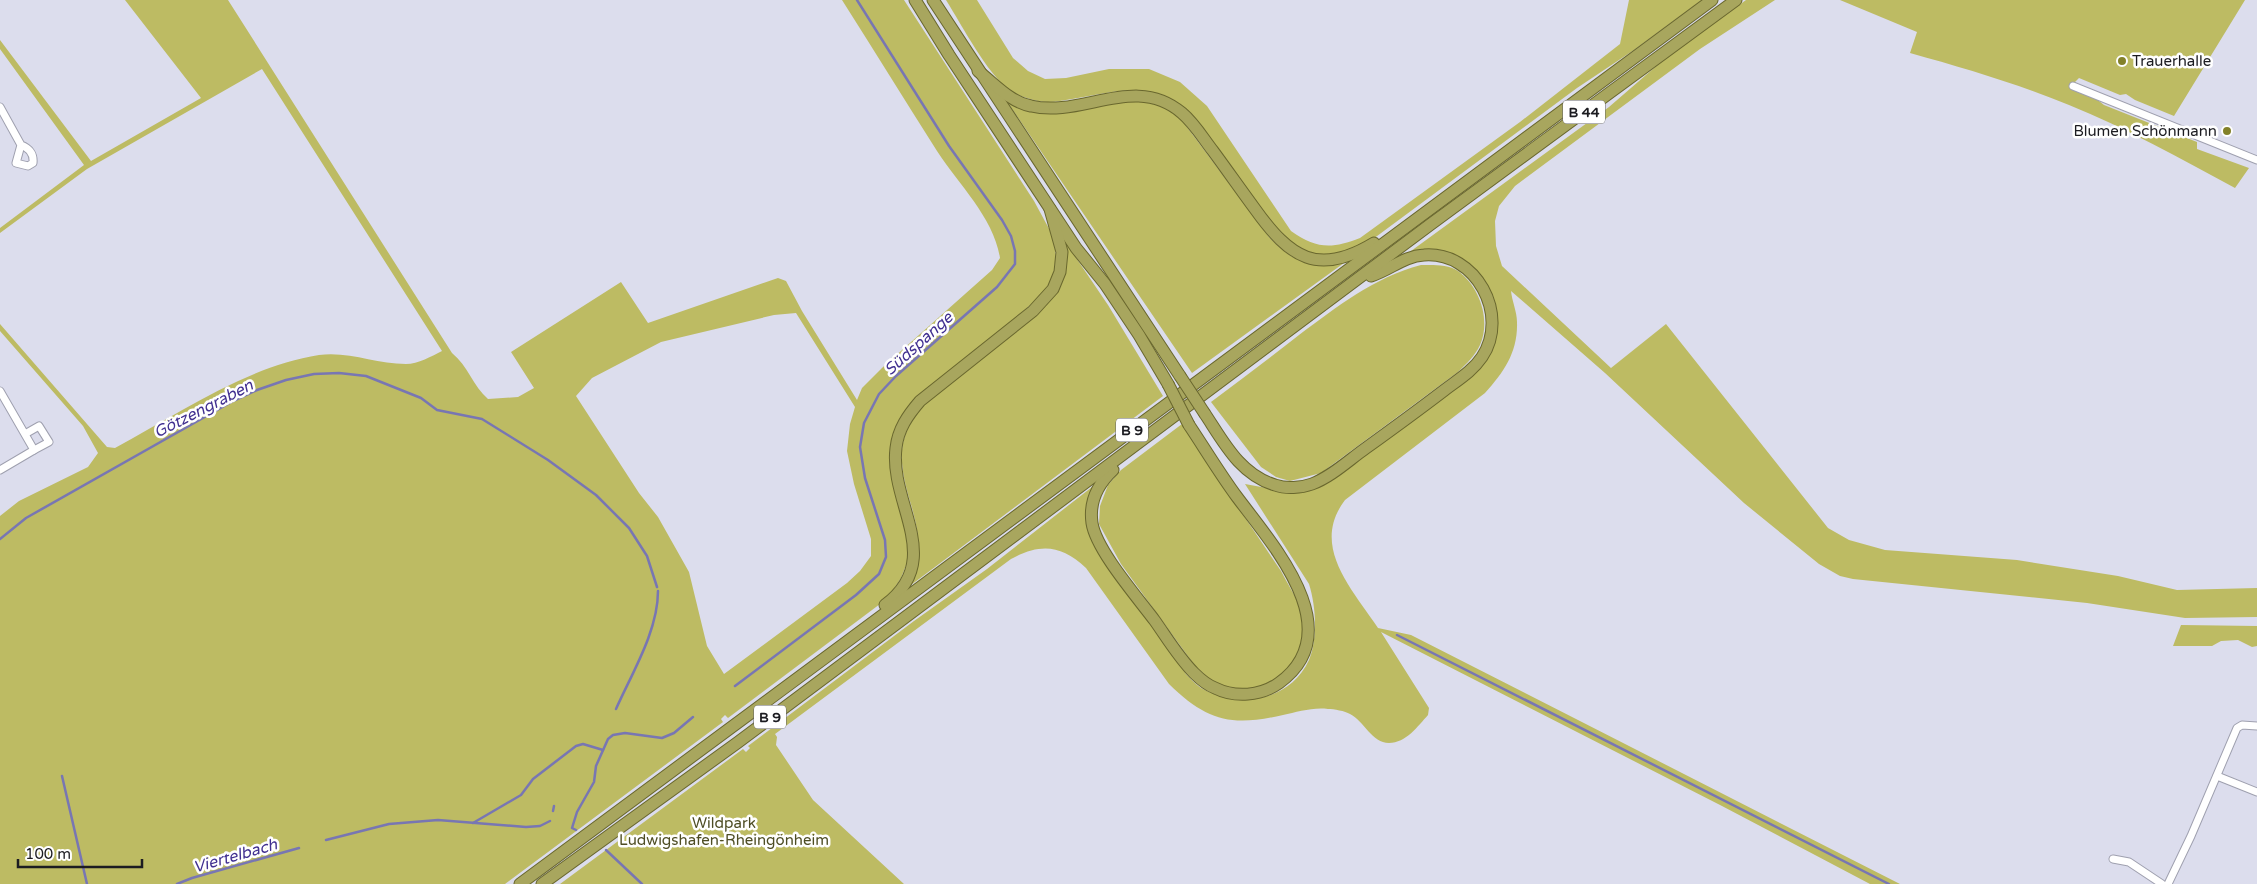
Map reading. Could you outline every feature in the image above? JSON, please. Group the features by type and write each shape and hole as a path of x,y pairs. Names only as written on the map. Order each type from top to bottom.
{"highway":[{"path":"915,0 1050,209 1139,335 1168,384 1189,425 1236,496 1272,543 1297,585 1303,599 1308,626 1307,639 1300,660 1286,677 1266,690 1248,694 1227,692 1206,683 1193,672 1119,572 1096,536 1091,515 1094,496 1105,478 1135,447"},
{"path":"933,0 1234,458 1250,472 1274,485 1295,487 1312,484 1335,470 1468,372 1482,357 1491,337 1490,306 1478,281 1458,263 1443,257 1423,255 1398,262 1374,275 1360,278"},
{"name":"B 44","path":"1399,232 1712,0"},
{"name":"B 44","path":"1360,278 1736,0"},
{"path":"978,71 1011,98 1032,106 1066,107 1134,95 1151,97 1167,103 1190,120 1275,236 1299,255 1319,260 1340,259 1352,256 1375,242 1399,232"},
{"path":"865,628 878,611 902,588 907,580 912,563 912,532 896,463 898,439 904,423 920,401 1033,311 1053,289 1060,272 1062,252 1050,209"},
{"name":"B 9","path":"520,884 1399,232"},
{"name":"B 9","path":"542,884 737,743 1360,278"}],"street":[{"path":"2073,86 2257,160"},
{"path":"0,107 21,145"},
{"path":"0,391 34,450"},
{"path":"0,470 48,442 39,426 26,434"},
{"path":"2168,884 2237,728 2242,725 2257,726"},
{"path":"2217,776 2257,792"},
{"path":"2113,859 2129,862 2162,884"}],"green space":[{"path":"125,0 228,0 452,353 458,358 478,388 488,399 518,397 534,388 511,352 621,282 648,323 778,278 786,281 802,311 857,400 862,388 883,367 992,270 1000,258 991,229 975,202 937,151 842,0 904,0 1034,201 1053,236 1056,256 1053,277 1043,294 1004,328 916,397 895,430 890,458 907,534 908,560 901,578 888,598 728,718 725,715 721,719 723,722 505,884 0,884 0,516 19,501 88,467 98,453 83,426 0,331 0,324 107,447 115,448 239,380 292,361 330,354 411,364 442,351 262,69 87,169 0,233 0,228 84,165 0,49 0,40 91,161 201,98","holes":["796,313 855,407 850,424 847,451 854,484 871,539 871,556 860,571 847,583 724,674 707,646 689,572 658,517 639,493 576,396 592,378 661,342 774,315"]},
{"path":"946,0 977,0 1013,58 1028,71 1045,79 1066,78 1109,69 1149,69 1180,82 1207,106 1291,231 1316,244 1332,245 1360,238 1520,122 1620,44 1629,0 1702,0 1634,50 1577,88 1369,242 1341,253 1318,255 1295,247 1273,227 1193,117 1178,105 1150,92 1136,90 1050,102 1033,100 1014,93 992,73"},
{"name":"Wildpark Ludwigshafen-Rheingönheim","path":"1746,0 1775,0 1700,49 1515,186 1499,206 1495,221 1496,246 1502,266 1611,368 1666,324 1828,528 1849,540 1885,550 2017,560 2118,576 2177,590 2257,588 2257,617 2185,618 2087,603 1853,579 1840,576 1819,564 1744,503 1605,373 1511,291 1517,318 1517,333 1509,361 1498,377 1485,393 1345,500 1335,517 1332,534 1333,550 1339,567 1357,598 1378,628 1411,635 1900,884 1870,884 1722,806 1381,632 1429,708 1428,715 1411,733 1401,740 1389,743 1383,742 1373,736 1355,717 1333,709 1311,709 1265,719 1249,720 1221,718 1208,713 1196,706 1169,684 1086,568 1077,560 1059,551 1041,549 1032,550 1011,559 775,734 777,737 776,745 813,800 904,884 560,884 743,749 746,752 750,748 748,746 914,621 987,569 1092,487 1087,511 1090,530 1186,674 1192,680 1201,688 1232,699 1263,697 1290,685 1301,674 1309,660 1314,642 1315,622 1309,584 1245,484 1289,492 1302,491 1473,373 1493,343 1486,284 1429,251 1411,251 1609,107 1661,62"},
{"path":"1840,0 2245,0 2174,116 2135,100 2126,94 2120,95 2079,78 2075,82 2104,105 2197,142 2197,149 2249,168 2235,188 2132,134 2069,105 1991,77 1910,53 1917,32"},
{"path":"1135,99 1164,107 1181,119 1269,237 1278,246 1303,262 1311,264 1344,263 1192,373 1006,100 1018,106"},
{"path":"1064,240 1108,305 1163,396 907,588 918,547 916,527 902,464 904,439 909,427 928,401 1045,303"},
{"path":"1421,265 1440,265 1458,271 1466,278 1478,295 1484,315 1484,325 1480,345 1473,356 1458,372 1321,473 1290,481 1276,477 1261,467 1211,402 1313,324 1357,294 1387,277"},
{"path":"1182,424 1281,571 1301,610 1303,633 1300,649 1293,662 1283,674 1270,682 1256,687 1240,689 1219,685 1195,666 1121,564 1099,524 1100,506 1108,485 1121,470"},
{"path":"2181,625 2257,626 2257,646 2252,647 2238,640 2221,641 2212,646 2173,646"}],"waterway":[{"name":"Südspange","path":"735,686 856,595 879,574 886,557 885,540 865,478 860,447 864,423 879,394 896,376 997,287 1015,264 1015,251 1011,236 1002,220 949,146 857,0"},
{"name":"Götzengraben","path":"0,539 26,518 233,401 286,380 314,374 339,373 366,376 421,398 437,410 482,419 548,460 596,495 629,528 647,556 657,587"},
{"name":"Götzengraben","path":"616,709 649,636 654,621 658,591"},
{"path":"1397,635 1889,884"},
{"name":"Südspange","path":"576,830 572,828 577,812 594,782 596,766 608,739 613,735 625,733 662,738 674,733 693,717"},
{"name":"Viertelbach","path":"473,823 521,795 533,779 576,746 583,744 603,750"},
{"path":"62,776 87,884"},
{"name":"Viertelbach","path":"553,811 554,806"},
{"name":"Viertelbach","path":"326,840 389,824 438,820 526,827 540,826 550,821"},
{"name":"Viertelbach","path":"177,884 192,878 299,848"},
{"name":"Viertelbach","path":"606,850 642,884"}],"place":[{"name":"Trauerhalle","path":"2122,61"},
{"name":"Blumen Schönmann","path":"2227,131"}]}
